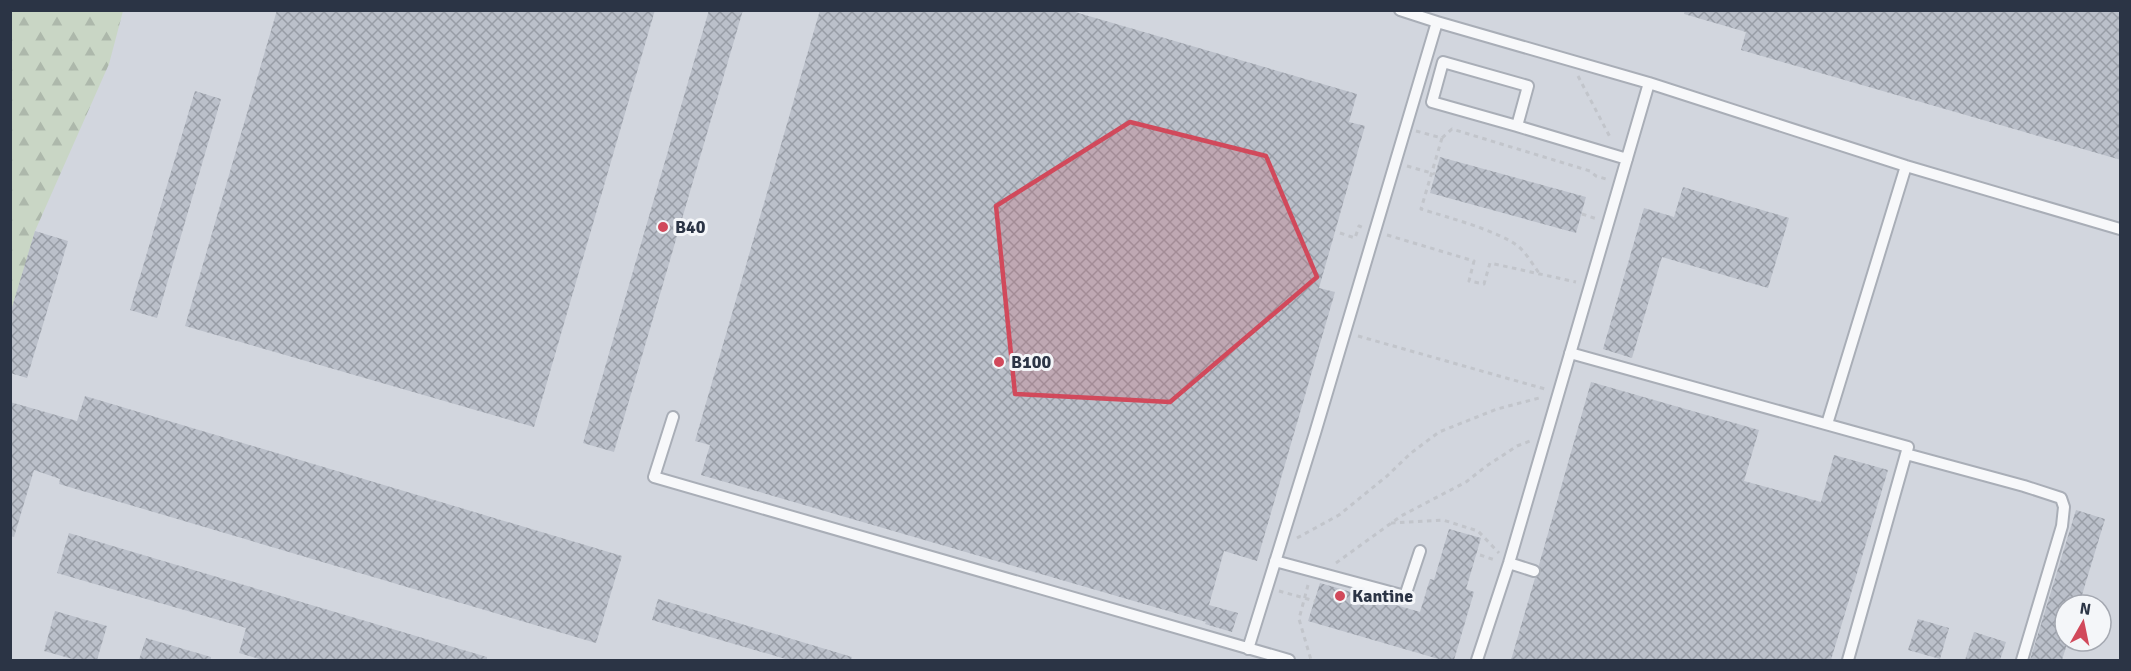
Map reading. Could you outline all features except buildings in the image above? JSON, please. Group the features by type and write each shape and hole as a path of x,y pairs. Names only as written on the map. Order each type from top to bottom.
{"lane":[{"path":"1400,10 1649,83 1906,166 2121,229"},
{"path":"1248,649 1437,22"},
{"path":"1517,126 1528,86 1443,62 1432,102 1623,158"},
{"path":"1477,660 1509,563 1620,183 1623,158 1649,83"},
{"path":"1827,424 1906,166"},
{"path":"1570,353 1908,447 1848,660"},
{"path":"673,417 654,477 1288,660"},
{"path":"1906,454 2061,498 2064,507 2062,526 2022,660"},
{"path":"1275,561 1405,596 1420,551"},
{"path":"1509,563 1534,572"}],"path":[{"path":"1571,60 1623,158"},
{"path":"1406,128 1442,138"},
{"path":"1540,274 1519,247 1458,220 1421,209 1442,138 1452,129 1590,171 1596,176 1620,183"},
{"path":"1396,162 1433,174"},
{"path":"1340,233 1355,238 1359,226 1474,261 1469,281 1484,284 1490,263 1590,285"},
{"path":"1345,332 1558,393"},
{"path":"1280,547 1339,515 1439,432 1497,409 1558,393"},
{"path":"1325,574 1342,557 1391,523 1466,482 1517,447 1546,435"},
{"path":"1391,523 1443,520 1478,531 1509,563"},
{"path":"1311,660 1299,618 1312,570"},
{"path":"1267,587 1315,601"}],"highlighted area":[{"path":"1130,122 1266,156 1317,277 1170,402 1015,394 996,206"}],"shaded area":[{"path":"10,11 2120,11 2120,660 11,660"}],"green space":[{"path":"11,11 123,11 109,64 35,231 11,314"}],"place":[{"name":"B40","path":"663,227"},
{"name":"B100","path":"999,362"},
{"name":"Kantine","path":"1340,596"}]}
